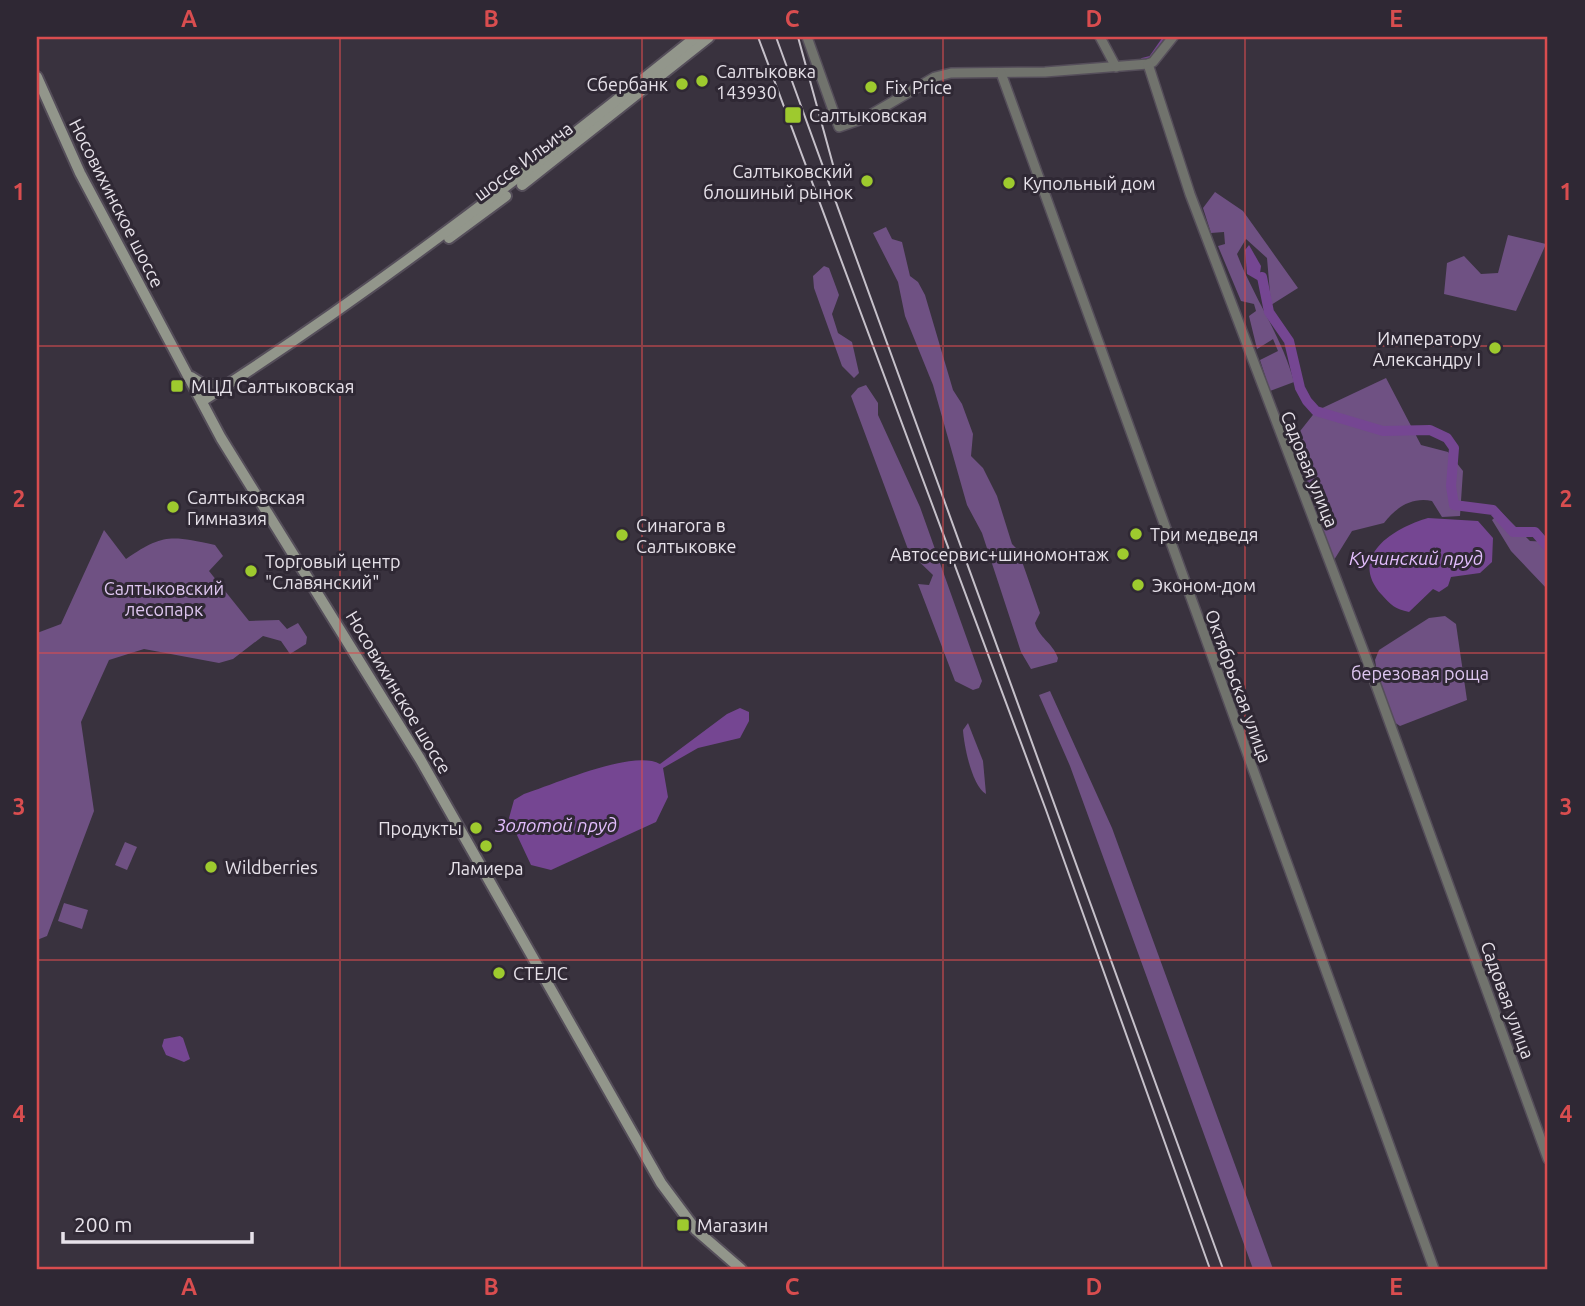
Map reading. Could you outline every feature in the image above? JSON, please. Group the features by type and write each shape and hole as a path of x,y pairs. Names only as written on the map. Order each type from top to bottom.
{"main road":[{"path":"666,65 696,37"},
{"path":"666,65 709,37"},
{"name":"шоссе Ильича","path":"202,401 392,272 452,236 538,173 666,65"},
{"name":"Носовихинское шоссе","path":"37,77 80,173 265,513 358,655 420,759 661,1183 696,1230 741,1269"},
{"path":"187,374 202,384 228,385"}],"street":[{"path":"807,37 839,127 865,118 935,77 951,73 1001,73 1151,63 1173,37"},
{"path":"1100,37 1116,66"},
{"name":"Садовая улица","path":"1151,63 1196,211 1365,655 1548,1159"},
{"name":"Октябрьская улица","path":"1001,73 1434,1269"}],"green space":[{"path":"1215,192 1243,211 1298,288 1271,305 1267,258 1246,239 1237,254 1282,349 1294,382 1270,391 1260,360 1278,351 1273,339 1257,349 1249,316 1256,311 1254,304 1241,301 1218,246 1225,244 1224,232 1211,233 1203,208"},
{"path":"886,227 892,239 902,242 910,276 918,282 925,295 953,390 962,404 973,434 971,456 983,468 997,496 1012,544 1018,550 1040,613 1035,623 1039,633 1058,658 1057,662 1031,669 1021,652 982,533 967,505 933,385 905,316 898,282 873,233"},
{"path":"1508,235 1546,244 1516,311 1444,294 1447,263 1464,256 1481,274 1498,273"},
{"path":"824,266 829,268 839,295 832,314 838,333 852,342 859,373 854,378 842,366 814,288 813,276"},
{"path":"1386,378 1421,445 1448,452 1463,471 1460,516 1442,517 1432,501 1411,502 1399,508 1384,523 1352,531 1334,560 1291,453 1297,435 1316,411"},
{"path":"866,385 878,403 878,415 920,507 982,681 979,688 973,690 955,681 918,584 929,585 933,575 909,552 851,396 858,388"},
{"path":"1501,512 1530,541 1548,542 1548,590 1511,551 1492,520"},
{"name":"Салтыковский лесопарк","path":"104,530 126,559 150,545 168,539 215,545 223,556 209,571 249,621 279,620 287,629 298,623 307,637 306,644 290,654 281,641 263,636 233,659 219,663 144,649 109,660 81,722 94,811 47,936 37,940 37,633 61,624"},
{"name":"березовая роща","path":"1445,616 1456,624 1467,700 1400,726 1394,722 1378,678 1375,660 1379,650 1429,618"},
{"path":"1050,691 1112,828 1273,1269 1253,1269 1070,766 1039,695"},
{"path":"968,723 983,761 986,794 977,783 967,755 963,730"},
{"path":"125,842 137,847 127,870 115,865"},
{"path":"64,903 88,910 82,929 58,921"}],"water":[{"path":"1249,245 1261,266 1259,281 1247,274 1245,250"},
{"name":"Кучинский пруд","path":"1428,518 1478,521 1493,538 1492,562 1480,573 1451,577 1448,586 1439,592 1433,589 1409,612 1394,606 1382,595 1373,581 1370,568 1372,556 1389,536"},
{"name":"Золотой пруд","path":"740,708 749,712 749,721 740,738 698,748 663,768 668,797 656,822 551,870 531,865 509,818 514,800 524,794 613,764 648,761 660,764 727,714"},
{"path":"180,1036 190,1059 184,1062 166,1055 162,1046 164,1039"}],"waterway":[{"path":"1142,59 1150,57 1164,37"},
{"path":"1262,277 1269,312 1289,341 1300,388 1316,411 1383,431 1430,430 1447,438 1454,448 1451,486 1454,505 1493,510 1513,532 1535,532 1548,547"}],"railway":[{"path":"758,37 1046,810 1210,1269"},
{"path":"776,37 1223,1269"},
{"path":"798,37 835,172"}],"place":[{"name":"Салтыковка 143930","path":"702,81"},
{"name":"Сбербанк","path":"682,84"},
{"name":"Fix Price","path":"871,87"},
{"name":"Салтыковская","path":"793,115"},
{"name":"Салтыковский блошиный рынок","path":"867,181"},
{"name":"Купольный дом","path":"1009,183"},
{"name":"Императору Александру I","path":"1495,348"},
{"name":"МЦД Салтыковская","path":"177,386"},
{"name":"Салтыковская Гимназия","path":"173,507"},
{"name":"Три медведя","path":"1136,534"},
{"name":"Синагога в Салтыковке","path":"622,535"},
{"name":"Автосервис+шиномонтаж","path":"1123,554"},
{"name":"Торговый центр \"Славянский\"","path":"251,571"},
{"name":"Эконом-дом","path":"1138,585"},
{"name":"Продукты","path":"476,828"},
{"name":"Ламиера","path":"486,846"},
{"name":"Wildberries","path":"211,867"},
{"name":"СТЕЛС","path":"499,973"},
{"name":"Магазин","path":"683,1225"}]}
